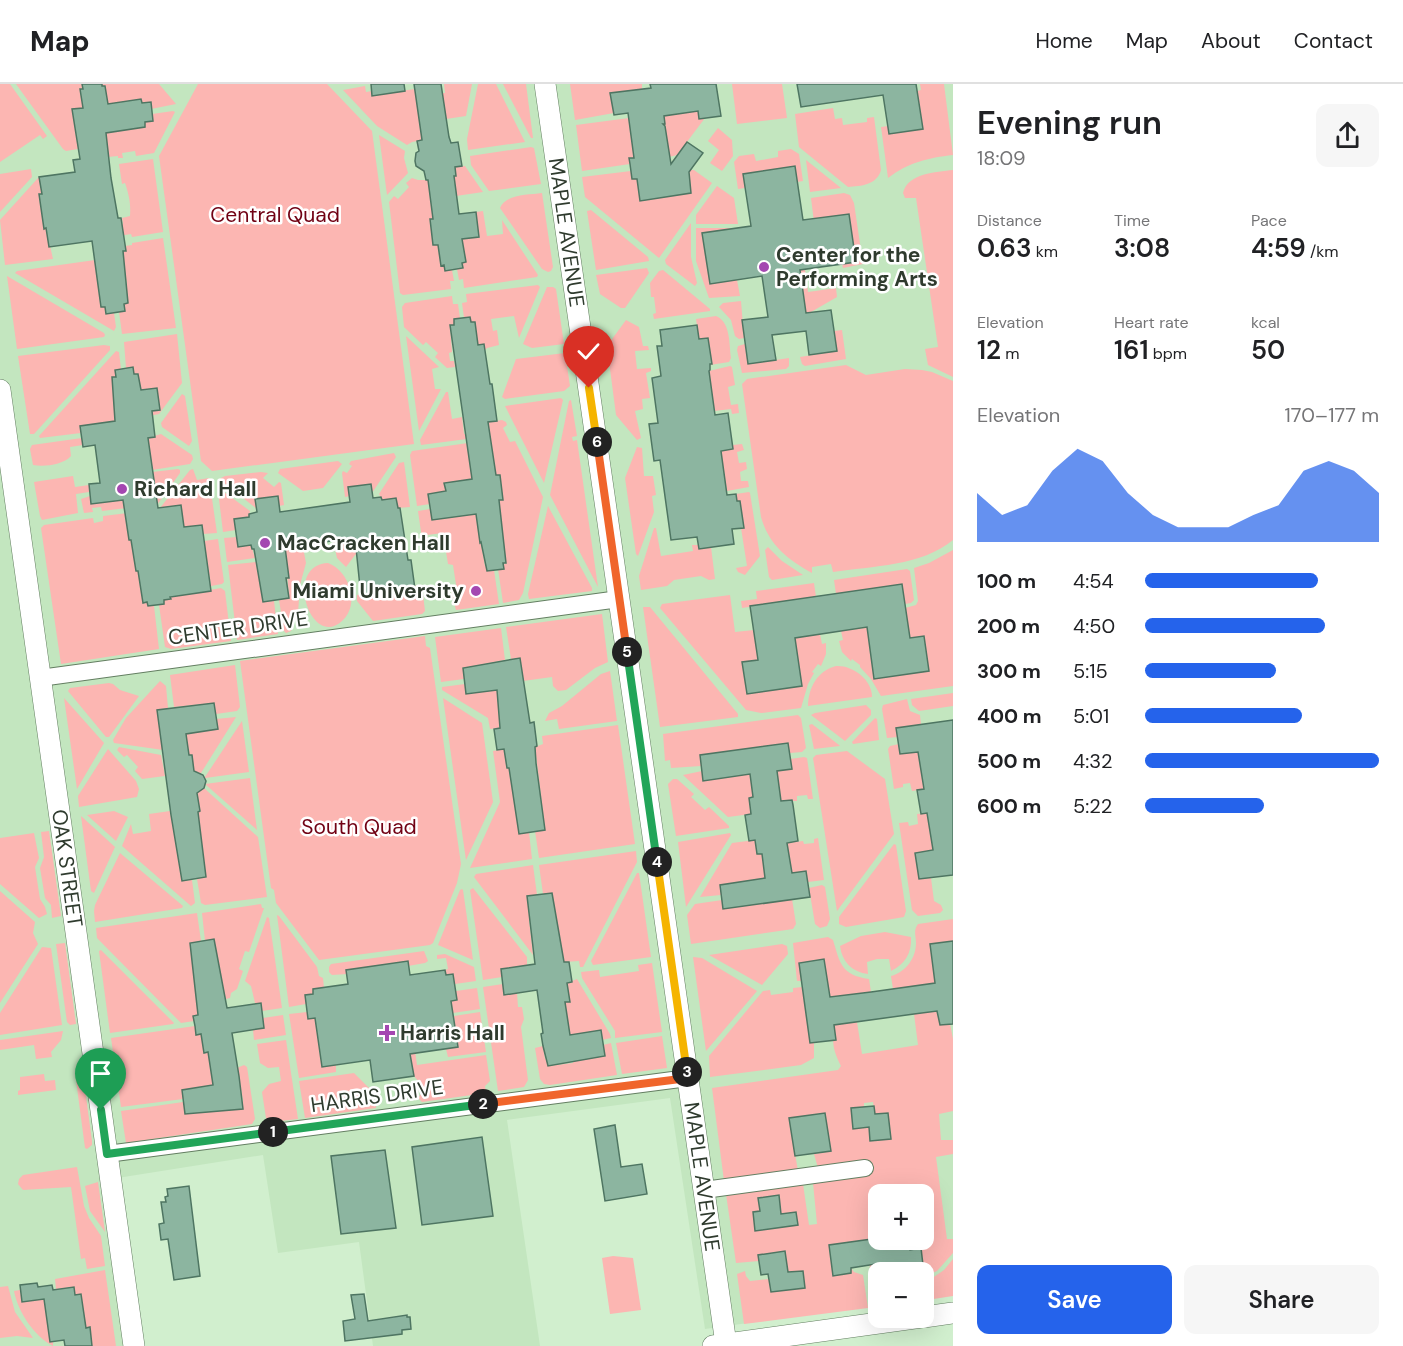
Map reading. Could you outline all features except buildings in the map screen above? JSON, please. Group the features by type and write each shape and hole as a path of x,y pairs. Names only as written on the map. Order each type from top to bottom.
{"street":[{"name":"MAPLE AVENUE","path":"545,84 704,1190 719,1345"},
{"name":"OAK STREET","path":"0,390 134,1346"},
{"name":"CENTER DRIVE","path":"40,678 619,599"},
{"name":"HARRIS DRIVE","path":"107,1154 688,1078"},
{"path":"704,1190 865,1168"},
{"path":"934,1316 953,1313"},
{"path":"719,1345 868,1325"}],"shaded area":[{"name":"Miami University","path":"0,84 953,84 953,1295 934,1298 934,1262 868,1262 868,1307 705,1329 670,1098 507,1120 540,1346 373,1346 359,1242 278,1253 263,1155 111,1179 134,1346 0,1346"}],"green space":[{"path":"0,84 10,84 47,136 43,139 40,135 0,162"},
{"path":"16,84 82,84 83,89 80,90 83,108 72,110 78,149 66,151 63,149"},
{"path":"102,84 159,84 176,104 151,109 142,103 141,99 108,104 105,86"},
{"name":"Central Quad","path":"198,84 327,84 372,131 414,444 212,471 201,461 159,156"},
{"path":"444,84 472,84 466,116 446,119 442,93 445,93"},
{"path":"478,84 496,84 525,142 468,150 467,139"},
{"path":"503,84 526,84 533,138 531,138"},
{"path":"570,84 642,84 642,89 611,94 614,113 575,120"},
{"path":"732,84 782,84 787,118 737,124"},
{"path":"920,84 944,84 953,155 919,162 903,168 888,178 881,127 888,126 889,133 923,129 917,91 921,90"},
{"path":"365,86 366,92 372,91 372,95 415,89 422,140 407,145 377,126 343,90"},
{"path":"833,108 835,119 842,118 843,125 867,122 867,118 874,117 881,170 872,182 848,187 799,147 795,114"},
{"path":"698,111 705,118 677,155 669,157 664,116"},
{"path":"175,112 154,153 136,156 135,151 122,153 123,158 108,157 106,133 145,127 145,122 153,121 152,114"},
{"path":"629,118 634,158 629,159 630,164 582,171 576,125"},
{"path":"718,128 732,140 733,156 722,171 710,163 719,150 708,141"},
{"path":"379,135 405,151 404,158 408,173 387,195"},
{"path":"534,148 541,184 489,191 471,165 470,156"},
{"path":"791,149 799,154 803,181 797,182 795,167 743,174 745,188 738,189 734,162 739,156 754,154 756,161 778,157 778,151"},
{"path":"153,159 163,232 132,237 131,234 119,236 120,224 123,224 122,218 130,216 130,203 125,183 122,184 119,164"},
{"path":"806,160 841,188 810,192"},
{"path":"465,166 483,192 456,196 455,167"},
{"path":"31,169 32,177 0,212 0,174"},
{"path":"689,170 694,170 712,183 659,258 585,197 582,177 631,171 632,179 637,179 641,201 691,193"},
{"path":"953,170 953,377 928,365 925,349 938,347 916,198 905,198 903,193 906,186 917,177"},
{"path":"39,177 44,229 46,228 53,259 5,265 0,220"},
{"path":"412,178 428,180 433,219 430,220 433,245 438,245 441,265 452,270 454,281 450,281 451,289 403,295 400,293 389,202 394,196 398,199 409,187 406,183"},
{"path":"717,186 734,198 738,224 696,224 696,215"},
{"path":"542,193 553,267 548,272 542,269 500,208 503,203 512,198"},
{"path":"844,193 850,195 854,203 863,264 843,268 842,264 856,262 849,214 821,218 815,230 811,198"},
{"path":"591,210 648,257 649,261 596,270 587,211"},
{"path":"483,211 487,236 503,234 502,220 538,275 537,277 464,288 463,279 459,280 457,269 463,268 462,263 466,262 462,239 479,237 476,212"},
{"path":"691,223 691,257 697,283 695,286 666,264 665,260"},
{"path":"696,228 738,228 740,240 702,234 710,283 737,280 740,296 709,298 696,261"},
{"path":"163,238 176,328 122,334 119,312 125,311 124,304 128,303 121,252 126,251 125,246 132,245 132,243"},
{"path":"95,260 101,307 105,307 106,314 114,313 116,327 114,331 15,273 17,271"},
{"path":"647,268 649,273 625,308 621,308 600,294 596,275"},
{"path":"663,270 710,311 654,319 653,314 656,313 650,283 659,271"},
{"path":"800,270 805,270 808,292 836,288 837,297 806,313"},
{"path":"7,276 104,333 104,337 17,349"},
{"path":"538,285 540,287 519,338 514,316 491,319 493,331 497,330 499,345 485,350 484,344 478,345 475,322 464,318 462,303 467,302 466,294"},
{"path":"547,287 556,289 564,344 532,348 523,344"},
{"path":"452,296 453,304 458,304 460,318 454,319 454,325 450,326 452,352 449,353 450,361 454,361 455,367 447,368 435,357 438,353 426,342 423,345 404,327 402,307 405,303"},
{"path":"741,301 744,338 739,339 735,336 731,320 719,307 723,303"},
{"path":"716,316 727,328 731,358 729,362 710,365 712,363 708,338 699,339 696,319"},
{"path":"626,320 639,327 643,346 648,346 649,350 635,351 637,369 651,368 651,371 646,373 650,398 642,399 643,409 635,411 641,438 637,440 616,415 607,346"},
{"path":"842,330 846,359 805,366 802,364 800,357 836,351 834,331"},
{"path":"177,334 182,383 159,414 144,417 144,413 160,410 157,388 141,390 138,374 126,368 124,342"},
{"path":"406,336 439,367 432,369 435,389 441,389 419,431"},
{"path":"745,344 748,364 789,358 789,366 786,369 742,373 737,350 738,346"},
{"path":"110,346 110,350 34,434 30,434 18,356"},
{"path":"116,351 119,352 121,369 116,370 116,377 112,378 115,421 81,426 81,433 40,438 39,436"},
{"path":"565,353 570,386 564,391 505,399 502,397 516,359"},
{"path":"846,365 866,375 905,369 922,370 953,381 953,540 927,555 896,564 833,572 831,564 812,567 812,573 780,550 764,527 742,384 747,379"},
{"path":"730,366 735,385 728,387 731,405 738,404 739,413 732,414 731,409 714,411 709,371"},
{"path":"448,392 452,419 462,417 464,434 467,439 421,445 420,440"},
{"path":"182,394 185,396 192,441 189,446 162,427 161,423"},
{"path":"561,398 563,400 544,483 505,406"},
{"path":"571,400 577,436 572,437 573,441 577,440 598,587 550,495"},
{"path":"502,420 506,422 507,425 503,428 510,442 515,441 543,497 523,593 519,600 503,603 498,569 506,563 499,500 503,499 500,475 496,475 488,429 488,422"},
{"path":"161,434 192,455 193,459 190,464 152,470 148,438"},
{"path":"82,438 83,445 70,447 71,456 68,459 48,465 33,465 30,449 32,445"},
{"path":"468,443 472,479 445,483 446,491 430,504 417,506 410,455 412,451"},
{"path":"742,444 744,450 737,452 739,463 746,462 747,469 740,472 741,481 748,481 749,487 727,491 721,451 733,449 733,445"},
{"path":"637,447 642,448 644,476 653,476 656,495 652,496 654,512 638,556 625,478"},
{"path":"394,453 396,457 372,493 371,484 349,487 350,496 345,497 342,473 343,471 347,473 352,466 349,464 351,461"},
{"path":"338,461 342,464 323,488 303,491 278,473 280,469"},
{"path":"404,462 410,507 398,508 396,499 382,500 379,494 399,463"},
{"path":"178,469 180,473 157,505 152,472"},
{"path":"193,469 197,480 209,478 217,533 203,534 202,525 184,527 181,505 160,508"},
{"path":"268,473 263,478 274,487 279,482 281,483 284,505 279,506 278,496 257,509 220,480 225,476"},
{"path":"73,476 75,487 89,485 89,492 76,494 78,513 42,520 34,482"},
{"path":"220,489 250,511 249,517 236,530 223,532 218,491"},
{"path":"749,492 760,556 745,575 738,572 736,568 747,566 741,528 744,527 740,501 737,501 736,494"},
{"path":"90,496 92,504 126,499 127,508 102,511 101,507 92,508 93,512 84,513 81,499"},
{"path":"474,504 485,566 494,570 499,604 456,610 451,592 457,591 453,565 448,564 443,533 427,535 428,542 425,543 422,539 418,511 430,509 433,520 462,516"},
{"path":"548,506 592,591 529,599 528,594"},
{"path":"128,513 129,540 132,540 143,603 147,602 148,606 154,606 159,649 61,664 41,528 44,525 93,518 94,523 103,521 103,516"},
{"path":"654,528 656,528 661,556 693,551 692,545 698,545 699,549 711,547 715,579 709,580 701,576 674,580 667,586 641,590 639,576"},
{"path":"355,534 357,554 346,567 337,558 333,540"},
{"path":"237,537 251,545 255,558 227,562 224,538"},
{"path":"218,539 224,582 211,586 204,541"},
{"path":"302,542 306,563 300,585 298,613 294,612 288,627 292,629 286,633 279,600 289,598 285,544"},
{"path":"768,547 782,561 803,575 772,580 769,577 765,550"},
{"path":"953,550 953,686 881,696 860,665 852,659 851,661 842,652 839,641 843,640 841,631 873,627 869,645 874,678 910,638 905,608 916,605 918,601 914,568"},
{"path":"256,562 263,602 274,601 278,634 237,640 228,565"},
{"path":"328,563 342,573 347,580 351,597 348,614 342,621 331,627 320,624 312,616 306,604 304,590 307,577 314,567"},
{"path":"907,569 910,571 914,600 911,603 836,594 834,580"},
{"path":"814,583 816,597 742,608 741,601 757,599 756,591"},
{"path":"414,586 422,586 425,611 422,614 373,621 357,601 357,595 361,594 361,597 415,589"},
{"path":"221,588 225,591 231,641 171,649 165,647 159,605 164,604 164,600 170,597"},
{"path":"730,595 735,632 754,630 758,660 742,663 747,694 801,686 797,655 791,638 820,634 822,644 826,643 826,654 821,666 818,664 812,672 814,673 801,708 761,713 746,710 660,608 662,604"},
{"path":"643,607 650,607 738,714 738,717 660,727"},
{"path":"602,614 608,662 595,668 566,690 558,691 553,686 552,677 523,681 520,658 511,659 506,627"},
{"path":"501,628 505,660 463,668 464,679 441,682 435,637"},
{"name":"South Quad","path":"425,636 426,646 430,648 461,864 457,883 433,943 430,945 319,960 276,903 274,890 271,888 240,661"},
{"path":"235,665 240,707 237,711 216,714 214,703 174,707 170,675"},
{"path":"836,666 848,668 860,674 869,684 872,697 808,706 808,699 815,681 824,671"},
{"path":"610,671 617,721 559,729 557,719 545,721 549,713 562,706 601,674"},
{"path":"160,681 166,686 168,708 157,710 163,750 114,743 113,740 126,718"},
{"path":"109,683 120,690 139,696 109,737 106,737 68,691 70,688"},
{"path":"465,684 467,694 497,690 500,728 490,729 488,718 442,690 442,687"},
{"path":"953,693 953,706 919,711 912,705 911,699"},
{"path":"64,698 104,743 77,789"},
{"path":"443,698 482,723 493,802 466,860"},
{"path":"907,699 910,711 920,715 921,724 898,737 887,738 883,705"},
{"path":"866,705 871,710 871,715 845,741 811,715 815,713"},
{"path":"798,715 801,718 806,748 802,752 790,753 788,743 700,755 701,766 671,768 670,760 665,761 663,734"},
{"path":"236,717 201,773 194,772 186,734 218,729 216,719"},
{"path":"875,718 879,740 853,744 852,742"},
{"path":"242,721 249,772 205,778 205,777"},
{"path":"812,724 840,746 814,749 809,725"},
{"path":"618,725 635,844 539,858 535,831 545,829 535,747 543,744 542,736"},
{"path":"899,744 901,754 922,751 921,773 924,789 912,791 910,783 894,789 888,749 890,746"},
{"path":"119,747 161,755 165,776 142,779 135,771 138,767 127,755 124,757 117,750"},
{"path":"108,749 136,781 139,789 137,797 79,807 78,796"},
{"path":"504,749 519,833 529,832 532,859 470,868 500,802 493,751"},
{"path":"847,751 885,779 894,834 837,911 813,758 816,755"},
{"path":"807,758 813,799 808,799 807,795 797,796 797,801 781,801 777,771 792,769 790,759"},
{"path":"702,771 704,781 750,774 753,797 749,798 751,814 728,817 683,775"},
{"path":"250,778 257,830 205,784"},
{"path":"673,779 677,779 694,794 691,797 705,810 709,807 729,828 676,836 668,784"},
{"path":"204,788 258,837 267,897 205,905 201,903 197,879 206,877 197,792"},
{"path":"114,811 128,817 116,841 87,815"},
{"path":"170,811 182,881 192,880 195,903 191,906 122,846 131,824 133,834 151,831 149,814"},
{"path":"927,813 937,850 915,854 919,879 931,878 934,901 941,905 943,910 940,913 918,916 912,910 899,823 908,822 909,826 918,824 917,814"},
{"path":"81,816 115,847 94,893 91,891"},
{"path":"49,831 61,916 52,918 51,905 45,898 40,868 44,857 41,832"},
{"path":"34,833 39,858 35,867 40,899 47,914 39,918 0,884 0,838"},
{"path":"730,833 731,835 686,907 678,842"},
{"path":"818,838 824,880 808,882 806,871 792,873 787,843 803,841 804,844 814,843 814,839"},
{"path":"755,840 757,854 762,854 765,878 720,885 721,895 700,897 732,843"},
{"path":"894,844 906,911 904,917 846,927 839,924 839,917"},
{"path":"636,851 637,862 583,967 580,967 579,961 564,962 552,893 543,894 539,865"},
{"path":"120,853 183,906 182,908 95,922 95,905"},
{"path":"533,865 537,895 529,919 533,955 474,877 476,874"},
{"path":"639,873 651,957 593,965 591,961"},
{"path":"822,885 825,887 830,919 827,926 820,928 815,924 809,888"},
{"path":"473,888 527,957 527,965 501,969 502,977 483,980 470,890"},
{"path":"463,890 473,960 438,945"},
{"path":"0,891 35,922 33,933 38,944 0,1003"},
{"path":"792,899 796,924 793,929 691,944 687,915 695,904 722,900 724,909"},
{"path":"261,904 264,908 249,952 245,951 239,969 243,971 237,989 231,993 230,998 226,999 205,941 202,913"},
{"path":"197,913 201,941 190,943 198,1015 194,1016 194,1021 181,1023 97,938 96,928"},
{"path":"277,915 317,967 319,976 323,978 324,988 313,989 313,994 305,995 306,1004 289,1007"},
{"path":"267,917 269,918 282,1008 262,1011 261,1003 255,1003 251,986 245,981"},
{"path":"953,919 953,941 930,945 935,983 893,989 891,976 906,968 914,954 916,926"},
{"path":"885,932 911,937 909,953 904,961 891,971 889,959 867,962 868,974 857,971 849,965 840,946 861,936"},
{"path":"828,937 833,940 843,967 853,974 869,979 871,992 830,997 824,959 799,963 801,981 797,981 793,943"},
{"path":"65,943 76,1024 70,1025 67,1022 56,944"},
{"path":"782,944 787,946 788,954 762,985 709,955"},
{"path":"42,947 51,948 62,1025 0,1035 0,1013"},
{"path":"101,950 173,1024 110,1033 99,951"},
{"path":"424,951 428,961 425,963 408,966 407,961 347,970 347,974 332,975 329,972 331,964"},
{"path":"445,954 474,967 476,981 455,984 453,974 446,975 445,970 448,969 446,958 437,959 437,955"},
{"path":"693,957 702,958 757,991 706,1051"},
{"path":"652,963 662,1032 615,1038 615,1031 582,978 581,972 599,970 600,977 639,971 638,965"},
{"path":"577,979 611,1038 602,1040 600,1030 570,1035 565,1002 570,1001 567,983"},
{"path":"503,984 504,995 517,993 518,1007 522,1007 524,1019 521,1027 528,1080 524,1087 498,1091 483,987"},
{"path":"802,987 810,1043 814,1043 814,1058 801,1065 710,1077 709,1056 763,991 770,990 771,995 793,992 793,988"},
{"path":"477,988 480,1009 453,1013 451,1001 457,1000 456,991"},
{"path":"937,1011 940,1025 950,1024 953,1039 953,1111 939,1114 941,1140 953,1140 953,1154 936,1157 947,1239 953,1239 953,1253 934,1272 934,1262 923,1262 921,1250 934,1250 934,1184 868,1184 868,1250 867,1240 829,1245 833,1275 851,1273 851,1268 854,1272 863,1275 868,1308 744,1324 737,1274 745,1271 750,1281 769,1279 771,1292 804,1288 803,1271 788,1272 785,1251 759,1255 759,1261 736,1263 726,1194 803,1184 809,1225 817,1224 813,1183 818,1168 814,1154 831,1151 825,1114 789,1119 798,1171 724,1181 712,1088 838,1070 841,1066 834,1047 834,1025 857,1022 862,1054 918,1045 914,1014","holes":["873,1102 875,1114 888,1113 891,1139 871,1141 869,1127 853,1128 851,1108 864,1107 864,1103","778,1195 781,1214 796,1212 798,1225 756,1231 753,1212 760,1211 758,1198"]},
{"path":"307,1012 308,1019 315,1018 322,1067 336,1065 336,1072 299,1078 289,1014"},
{"path":"480,1012 486,1052 448,1057 446,1049 458,1047 454,1016"},
{"path":"283,1015 286,1035 254,1040 253,1030 264,1028 263,1018"},
{"path":"195,1026 196,1035 201,1034 204,1052 208,1052 213,1085 182,1090 183,1099 121,1107 111,1038"},
{"path":"63,1031 61,1040 51,1052 52,1057 36,1059 34,1045 0,1050 0,1040"},
{"path":"662,1036 667,1068 622,1074 616,1043"},
{"path":"286,1040 298,1119 271,1122 266,1118 262,1092 269,1084 281,1081 279,1067 268,1068 260,1063 257,1044"},
{"path":"611,1043 617,1075 550,1085 544,1084 540,1079 535,1048 543,1046 548,1066 573,1063 573,1060"},
{"path":"415,1051 417,1065 486,1055 490,1081 485,1086 486,1093 422,1102 418,1098 421,1094 420,1083 414,1076 410,1052"},
{"path":"244,1065 247,1067 255,1119 252,1124 126,1143 121,1111 183,1102 186,1114 242,1109 243,1100 237,1068"},
{"path":"354,1073 370,1089 372,1102 376,1103 376,1108 305,1118 299,1081"},
{"path":"44,1074 45,1081 55,1080 56,1090 18,1095 20,1077"},
{"path":"78,1078 84,1082 92,1141 92,1145 87,1149 85,1148 76,1080"},
{"path":"77,1167 84,1206 101,1236 105,1266 87,1269 85,1258 81,1259 71,1187 23,1190 18,1184 23,1175"},
{"path":"98,1182 105,1232 90,1211 85,1186"},
{"path":"868,1250 880,1250 882,1262 869,1262"},
{"path":"613,1256 633,1258 641,1310 610,1314 602,1258"},
{"path":"953,1259 953,1296 934,1299 934,1277 944,1270"},
{"path":"105,1270 116,1346 92,1346 90,1328 86,1328 81,1294 75,1295 74,1287 56,1289 55,1279"},
{"path":"8,1286 15,1312 33,1338 17,1336 0,1338 0,1287"},
{"path":"20,1290 23,1302 44,1299 50,1341 53,1341 53,1346 33,1330 23,1315 14,1291"}],"place":[{"name":"Center for the Performing Arts","path":"764,267"},
{"name":"Richard Hall","path":"122,489"},
{"name":"MacCracken Hall","path":"265,543"},
{"name":"Miami University","path":"476,591"},
{"name":"Harris Hall","path":"387,1033"}],"route":[{"path":"101,1110 107,1154 688,1078 589,388"}]}
